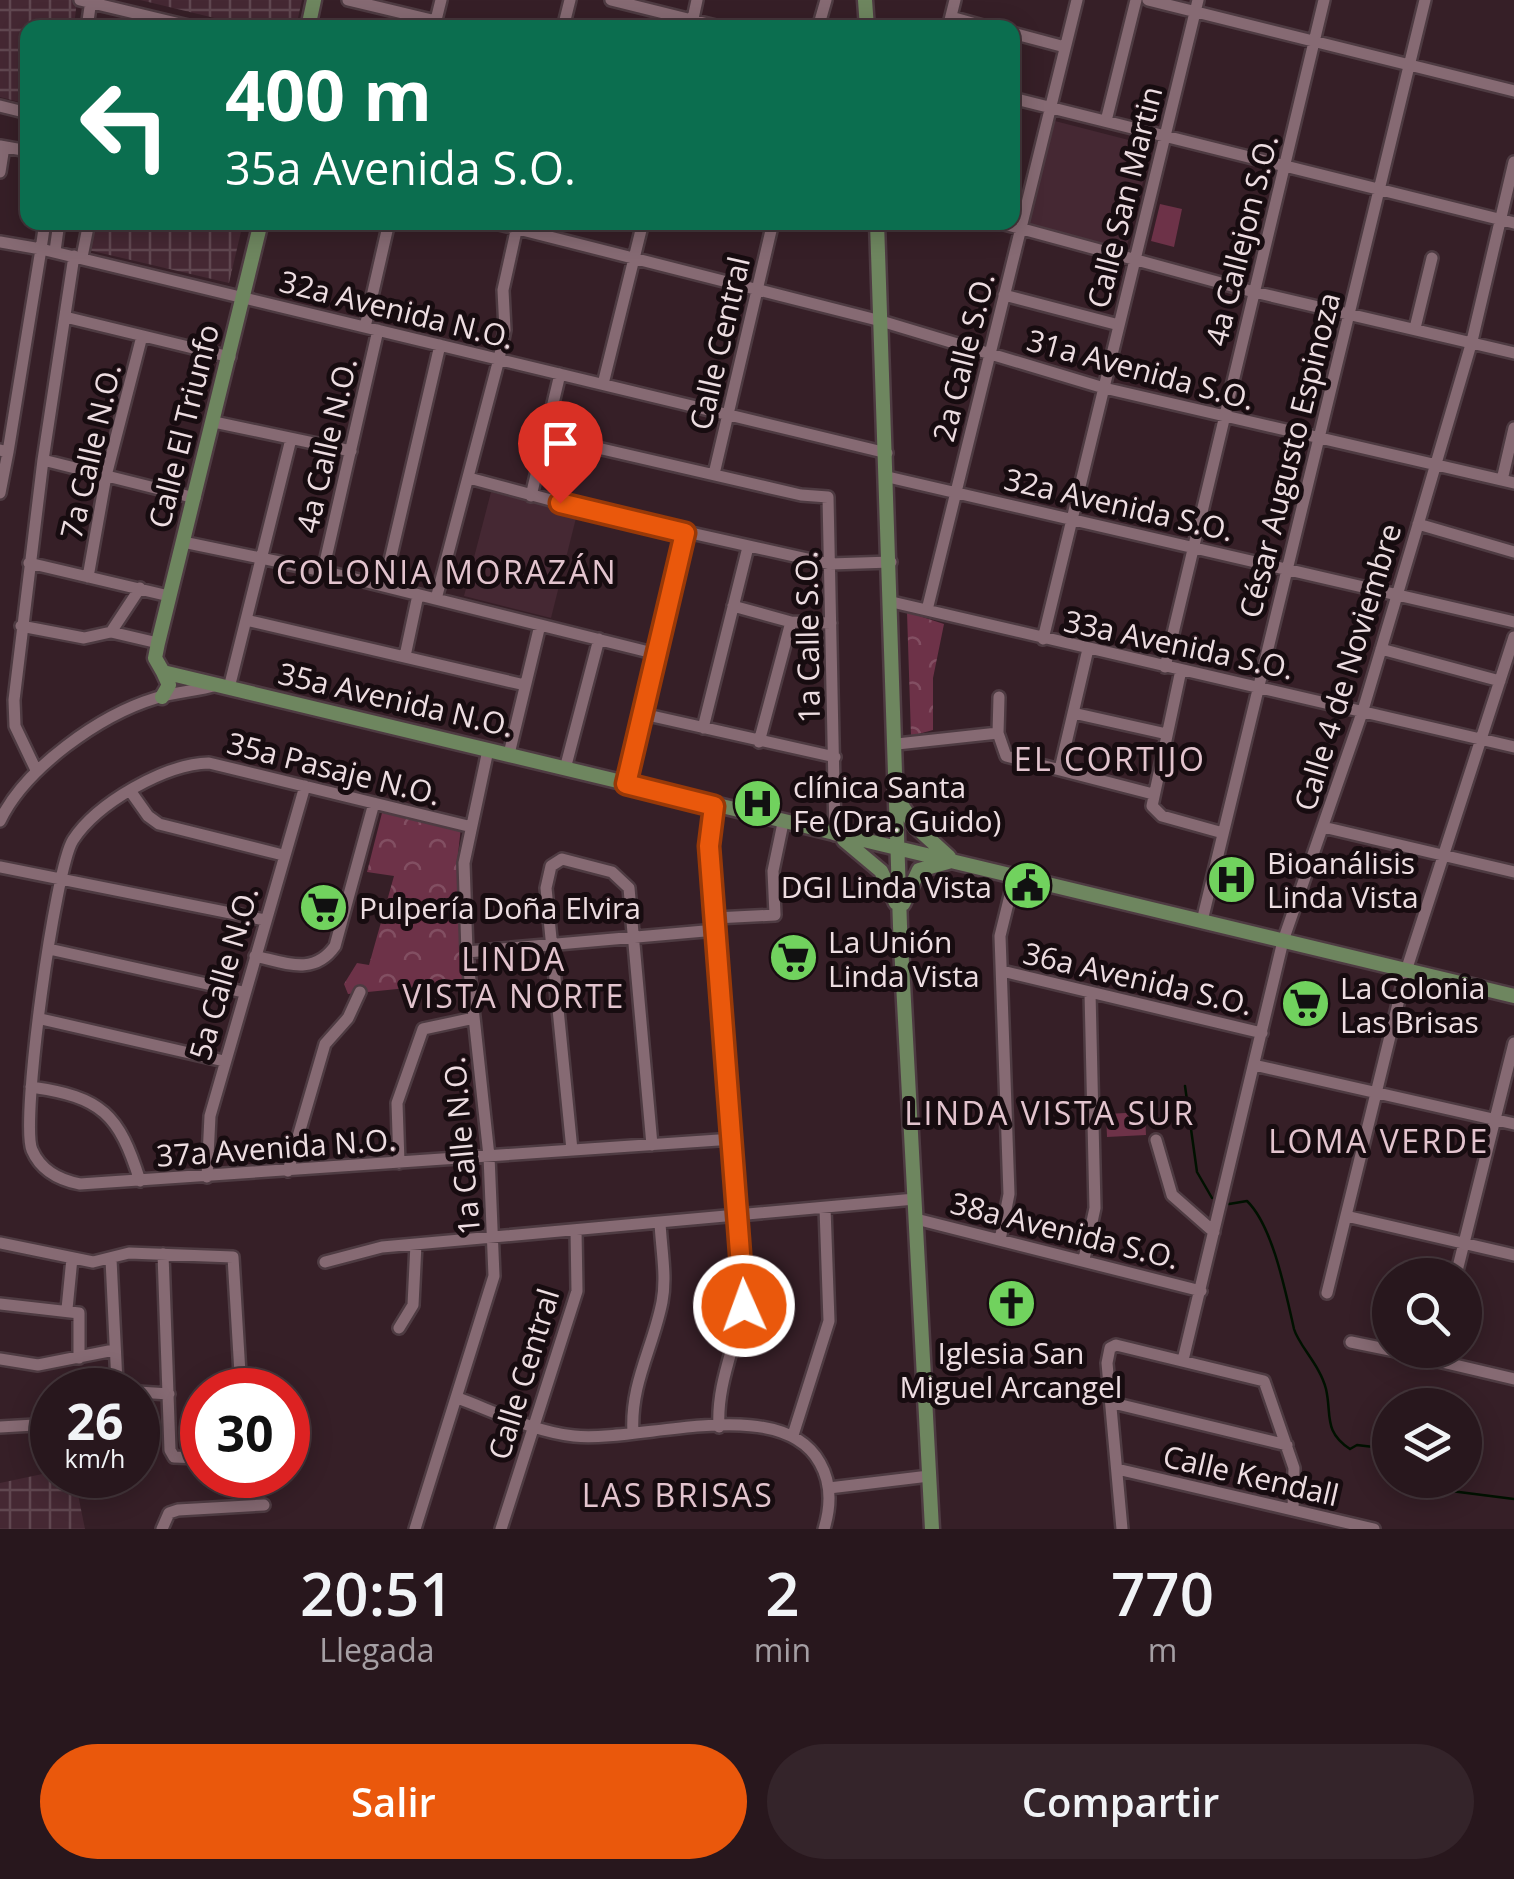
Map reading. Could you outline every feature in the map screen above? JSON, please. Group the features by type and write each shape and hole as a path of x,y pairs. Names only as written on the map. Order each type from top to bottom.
{"main road":[{"name":"Calle El Triunfo","path":"162,697 169,685 160,669 158,643 258,230"},
{"path":"877,230 900,801 900,912 932,1529"},
{"name":"35a Avenida N.O.","path":"160,669 834,836"},
{"path":"900,801 928,839 954,860"},
{"path":"834,836 954,860 1514,996"},
{"path":"834,836 867,856 881,871 900,912"},
{"path":"900,912 919,870 954,860"}],"street":[{"path":"348,0 420,20"},
{"path":"610,0 678,20"},
{"name":"2a Calle S.O.","path":"1020,229 1076,0"},
{"path":"1106,121 1136,0"},
{"path":"1148,0 1196,6 1314,41 1514,91"},
{"name":"4a Callejon S.O.","path":"1164,667 1324,0"},
{"name":"César Augusto Espinoza","path":"1202,921 1425,0"},
{"path":"87,1 163,20"},
{"name":"Calle San Martin","path":"1043,639 1196,6"},
{"path":"136,20 137,14"},
{"path":"1020,36 1065,47"},
{"path":"1020,100 1507,221"},
{"path":"0,172 2,147"},
{"name":"Calle 4 de Noviembre","path":"1183,1360 1283,941 1363,710 1398,592 1507,221 1514,162"},
{"path":"1020,229 1254,292 1514,352"},
{"path":"0,493 44,230"},
{"path":"55,251 59,230"},
{"path":"36,770 14,715 21,626 65,317 86,230"},
{"path":"372,328 388,230"},
{"path":"436,599 499,359 505,330 503,290 516,230"},
{"name":"31a Avenida S.O.","path":"535,230 881,321 1104,388 1508,482"},
{"path":"603,384 641,230"},
{"name":"Calle Central","path":"714,474 771,230"},
{"name":"2a Calle S.O.","path":"927,610 1020,230"},
{"name":"32a Avenida N.O.","path":"0,242 55,251 728,414"},
{"path":"1415,328 1432,258"},
{"path":"1004,295 1119,325"},
{"path":"65,317 230,357"},
{"name":"4a Calle N.O.","path":"324,571 352,451 372,328"},
{"name":"7a Calle N.O.","path":"88,577 106,476 142,336"},
{"path":"384,586 440,345"},
{"path":"531,496 560,374"},
{"path":"728,414 887,454"},
{"path":"214,422 352,451"},
{"path":"1508,482 1514,428"},
{"path":"0,821 36,770 90,731 162,697 223,687 246,620 291,439"},
{"path":"602,449 714,474"},
{"path":"42,460 195,498"},
{"name":"1a Calle S.O.","path":"714,474 802,495 828,497 834,836"},
{"name":"32a Avenida S.O.","path":"888,477 1398,592 1514,622"},
{"path":"469,478 685,533 830,564 891,562"},
{"path":"1418,524 1514,552"},
{"path":"626,784 685,533"},
{"path":"183,542 324,571 657,654"},
{"path":"703,728 748,547"},
{"path":"29,563 169,596"},
{"path":"111,632 140,588"},
{"path":"406,656 418,595"},
{"name":"33a Avenida S.O.","path":"892,602 1514,747"},
{"path":"733,606 791,622 832,623"},
{"path":"246,620 525,686"},
{"path":"759,742 791,622"},
{"path":"510,754 540,625"},
{"path":"21,626 84,638 111,632 158,643"},
{"path":"1327,1293 1406,971 1440,855 1514,638"},
{"path":"565,769 599,639"},
{"path":"1381,648 1500,680"},
{"path":"1060,769 1088,649"},
{"path":"1182,670 1152,806 1162,816 1223,833"},
{"path":"999,697 998,733 1006,756 1154,794"},
{"path":"1073,713 1167,734"},
{"path":"643,714 835,757"},
{"path":"898,744 998,733"},
{"name":"1a Calle N.O.","path":"415,1529 489,1298 495,1238 467,952 464,863 468,826 488,750"},
{"name":"35a Pasaje N.O.","path":"26,1116 60,877 74,838 131,792 184,764 209,763 468,826"},
{"name":"5a Calle N.O.","path":"207,1177 208,1128 224,1060 304,786"},
{"path":"131,792 148,816 160,824 283,855"},
{"path":"255,956 298,966 314,966 327,957 335,946 374,803"},
{"path":"714,806 709,846 744,1306 721,1380 719,1426"},
{"path":"467,952 634,938 775,915 773,872 783,823"},
{"path":"1323,826 1514,872"},
{"path":"572,1150 547,874 562,859 573,858 623,879 629,888 652,1145"},
{"path":"0,867 265,920"},
{"path":"1000,1240 1009,1194 1000,936 1015,875"},
{"path":"49,949 242,992"},
{"name":"36a Avenida S.O.","path":"1002,972 1262,1033"},
{"path":"288,1171 325,1044 348,1018 360,992"},
{"path":"1084,1259 1095,1208 1090,992"},
{"path":"41,1018 224,1060"},
{"path":"399,1163 397,1102 422,1029 474,1018"},
{"path":"1460,1258 1514,1043"},
{"name":"36a Avenida S.O.","path":"1254,1064 1514,1124"},
{"path":"31,1087 79,1096 110,1114 130,1148 140,1181"},
{"name":"37a Avenida N.O.","path":"26,1116 31,1148 49,1173 80,1184 732,1139"},
{"path":"1156,1140 1172,1195 1214,1232"},
{"name":"38a Avenida S.O.","path":"325,1262 364,1249 915,1199"},
{"path":"793,1435 829,1321 825,1208"},
{"path":"1346,1216 1514,1255"},
{"name":"38a Avenida S.O.","path":"916,1219 1201,1291"},
{"path":"633,1433 631,1407 637,1374 664,1289 660,1222"},
{"name":"Calle Central","path":"501,1529 577,1291 576,1230"},
{"path":"0,1244 72,1258 110,1260 130,1253 232,1257 239,1368"},
{"path":"399,1328 412,1305 416,1244"},
{"path":"164,1254 169,1394 174,1457 180,1457"},
{"path":"66,1309 72,1258"},
{"path":"110,1260 115,1368"},
{"path":"0,1304 66,1309 82,1318 78,1358"},
{"path":"1351,1342 1372,1346"},
{"path":"1122,1529 1107,1363 1110,1348 1124,1344 1264,1381 1296,1483 1293,1510"},
{"path":"0,1360 38,1365 114,1350"},
{"path":"1482,1368 1514,1378"},
{"path":"160,1393 169,1394"},
{"path":"458,1398 534,1426 579,1437 752,1425 793,1435 818,1458 829,1488 824,1529"},
{"path":"1113,1403 1287,1445"},
{"path":"0,1427 30,1425"},
{"name":"Calle Kendall","path":"1117,1470 1374,1529"},
{"path":"829,1488 929,1476"},
{"path":"162,1529 169,1513 178,1510 264,1505"}],"shaded area":[{"path":"0,0 77,0 75,20 20,20 20,102 0,97"},
{"path":"140,0 302,0 298,20 223,20"},
{"path":"1055,121 1152,146 1126,250 1028,225"},
{"path":"92,230 241,230 229,283 88,250"},
{"path":"491,492 577,514 551,618 464,596"},
{"path":"30,1477 30,1498 79,1498 85,1529 0,1529 0,1483"}],"green space":[{"path":"1160,204 1182,209 1174,247 1151,241"},
{"path":"907,612 944,624 933,678 933,730 911,736"},
{"path":"383,809 461,827 457,863 466,982 348,994 344,984 357,963 369,965 394,876 367,872"},
{"path":"1145,1112 1146,1135 1107,1137 1106,1114"}],"waterway":[{"path":"1185,1086 1197,1172 1212,1198"},
{"path":"1229,1204 1247,1201 1264,1227 1294,1329 1323,1380 1336,1436 1350,1449 1357,1445 1372,1447"},
{"path":"1482,1495 1514,1499"}],"place":[{"name":"clínica Santa Fe (Dra. Guido)","path":"758,803"},
{"name":"Bioanálisis Linda Vista","path":"1232,879"},
{"name":"DGI Linda Vista","path":"1027,886"},
{"name":"Pulpería Doña Elvira","path":"324,907"},
{"name":"La Unión Linda Vista","path":"793,958"},
{"name":"La Colonia Las Brisas","path":"1305,1004"},
{"name":"Iglesia San Miguel Arcangel","path":"1011,1303"}],"district":[{"name":"COLONIA MORAZÁN","path":"447,571"},
{"name":"EL CORTIJO","path":"1110,758"},
{"name":"LINDA VISTA NORTE","path":"514,976"},
{"name":"LINDA VISTA SUR","path":"1050,1112"},
{"name":"LOMA VERDE","path":"1379,1140"},
{"name":"LAS BRISAS","path":"678,1494"}],"route":[{"path":"560,503 685,533 626,784 714,806 709,846 744,1306"}]}
